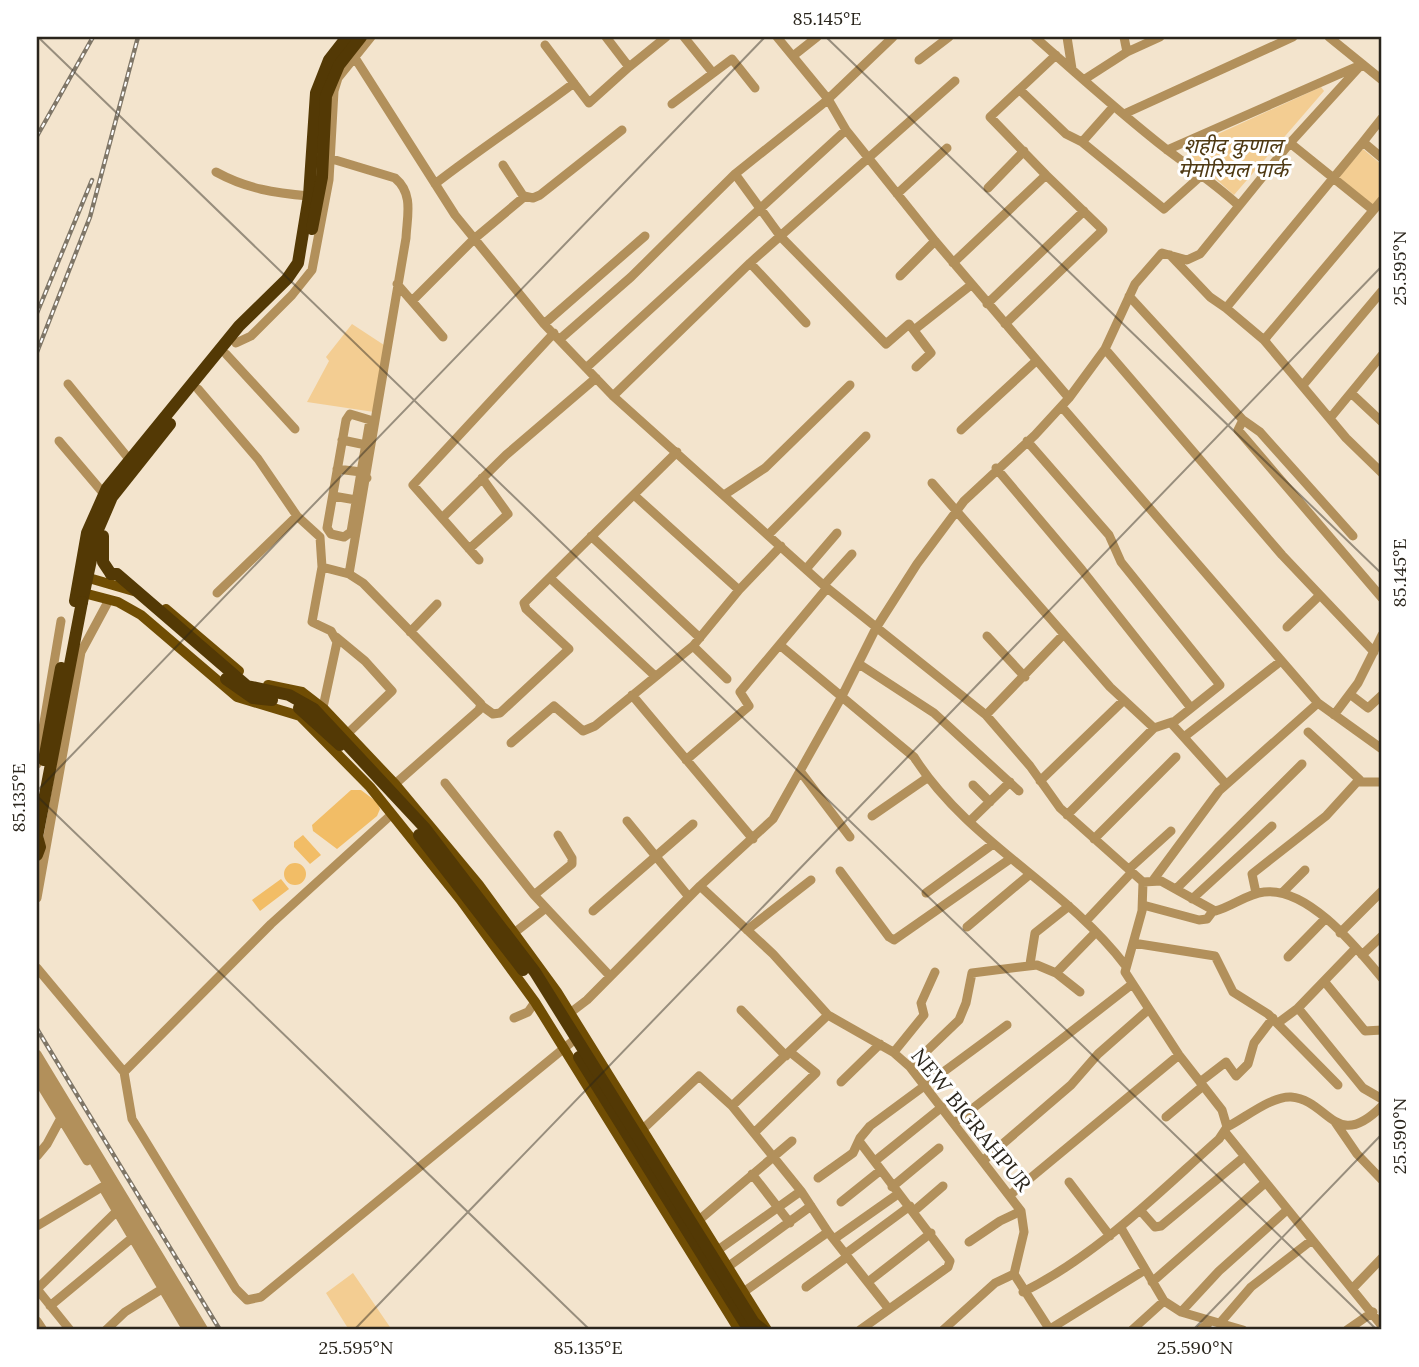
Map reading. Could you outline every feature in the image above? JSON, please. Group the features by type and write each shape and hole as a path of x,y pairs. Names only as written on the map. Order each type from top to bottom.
{"highway":[{"path":"361,37 339,65 326,96 322,177 303,265 287,288 198,388 98,516 103,557 113,580 240,691 253,698 296,706 332,737 389,799 458,882 549,1008 753,1329"},
{"path":"37,802 79,597 104,494 129,459 239,326 293,271 301,251 309,196 316,93 342,38"},
{"path":"111,573 117,574 247,686 289,695 314,709 424,827 541,981 753,1329"},
{"path":"37,855 40,847 37,836 79,597"}],"main road":[{"path":"84,577 141,593 185,624 248,679 302,692 324,709 395,783 514,933 570,1013 745,1291 753,1329"},
{"path":"79,597 108,600 141,615 237,697 250,704 289,711 312,727 333,748 392,814 460,899 535,1002 563,1048 753,1329"},
{"path":"171,639 185,624"}],"street":[{"path":"295,429 231,348 251,336 292,296 312,270 332,159 334,90 338,78 372,37"},
{"path":"606,37 629,67"},
{"path":"545,46 587,101 592,103 629,67 666,37"},
{"path":"684,37 713,73"},
{"path":"777,37 828,99 846,130 935,241 1069,398"},
{"path":"793,56 817,37"},
{"path":"478,560 413,485 557,336 631,277 735,174 828,99 893,37"},
{"path":"919,60 949,37"},
{"path":"1035,37 1167,150 1203,174 1238,205"},
{"path":"1067,37 1072,69"},
{"path":"1124,37 1127,52"},
{"path":"1085,79 1127,52 1160,37"},
{"path":"1124,114 1293,37"},
{"path":"1329,37 1382,80"},
{"path":"342,38 356,55 435,184 474,239 544,324 613,396 825,586 876,628 928,665 986,715 1067,815 1143,882 1143,905 1125,965 1131,985 1179,1055 1222,1110 1226,1130 1244,1157 1382,1326"},
{"path":"1005,324 1103,230 990,117 1056,55"},
{"path":"672,104 732,59 755,88"},
{"path":"1167,150 1362,64"},
{"path":"570,1013 587,1000 700,886 754,839 778,812 876,628 955,512 996,468 1062,407 1105,349 1129,296 1162,253 1187,260 1200,254 1290,143 1362,64"},
{"path":"613,396 750,263 870,160 955,81"},
{"path":"435,184 574,83"},
{"path":"1020,90 1066,134 1082,142 1164,209 1203,174"},
{"path":"1082,142 1114,106"},
{"path":"1226,308 1382,118"},
{"path":"503,165 524,196 533,198 622,130"},
{"path":"586,368 846,130"},
{"path":"1363,142 1382,158"},
{"path":"1290,143 1373,210"},
{"path":"897,194 947,148"},
{"path":"988,188 1024,151"},
{"path":"332,159 396,178 407,191 406,238 363,476 349,574"},
{"path":"216,172 242,186 271,193 309,196"},
{"path":"735,174 781,237 886,344 909,324 931,353 916,367"},
{"path":"953,263 1046,175"},
{"path":"412,301 474,239 524,196"},
{"path":"1264,340 1382,200"},
{"path":"987,304 1084,211"},
{"path":"544,324 645,236"},
{"path":"900,276 935,241"},
{"path":"1168,254 1210,297 1264,340 1346,438 1382,473"},
{"path":"750,263 806,323"},
{"path":"397,284 443,337"},
{"path":"914,330 971,285"},
{"path":"1303,385 1382,291"},
{"path":"1129,296 1243,420 1259,432 1353,536"},
{"path":"1105,349 1319,596 1374,652"},
{"path":"1331,417 1382,355"},
{"path":"961,430 1036,361"},
{"path":"442,518 482,478 596,378"},
{"path":"68,384 129,459"},
{"path":"724,495 765,468 850,385"},
{"path":"198,388 258,459 297,516 320,537 322,567 312,622 336,637 365,661 392,691 333,748"},
{"path":"1351,393 1382,422"},
{"path":"1062,407 1318,703 1382,749"},
{"path":"347,416 366,417 370,420 366,445 363,476 351,532 344,537 331,534 327,528 347,416"},
{"path":"1243,420 1238,430 1382,598"},
{"path":"768,535 866,436"},
{"path":"342,440 366,445"},
{"path":"59,441 104,494"},
{"path":"1027,441 1109,535 1121,562 1220,685 1171,723 1154,728 1067,815"},
{"path":"322,567 349,574 379,597 482,706 493,715 500,713 569,649 524,606 528,597 677,452"},
{"path":"996,468 1082,570 1191,708"},
{"path":"337,469 363,476"},
{"path":"469,549 508,514 482,478"},
{"path":"932,483 1063,635 1123,701 1154,728"},
{"path":"634,495 739,590"},
{"path":"333,496 356,500"},
{"path":"217,593 297,516"},
{"path":"806,569 837,533"},
{"path":"591,536 700,638"},
{"path":"511,743 554,706 583,732 596,726 654,675 693,646 739,590 781,546"},
{"path":"687,760 749,706 740,692 781,646 852,554"},
{"path":"550,578 654,675"},
{"path":"1287,627 1319,596"},
{"path":"37,898 80,652 108,600"},
{"path":"410,632 437,604"},
{"path":"37,764 61,621"},
{"path":"986,715 1063,635"},
{"path":"1334,715 1350,695 1382,635"},
{"path":"987,636 1025,677"},
{"path":"312,727 324,709 336,637"},
{"path":"693,646 727,679"},
{"path":"781,646 914,757 927,778 993,844 1086,921 1125,965"},
{"path":"1184,737 1281,661"},
{"path":"859,664 934,713 1019,791"},
{"path":"632,695 754,839"},
{"path":"1350,695 1368,708 1382,695"},
{"path":"1040,781 1123,701"},
{"path":"1154,879 1226,784 1318,703"},
{"path":"395,783 482,706"},
{"path":"1171,723 1226,784"},
{"path":"1308,732 1360,780 1382,782"},
{"path":"1094,839 1176,757"},
{"path":"1176,888 1302,764"},
{"path":"800,771 850,837"},
{"path":"872,816 927,778"},
{"path":"1256,893 1252,874 1314,827 1360,780"},
{"path":"970,821 1010,782"},
{"path":"445,783 534,895 609,975"},
{"path":"973,785 990,802"},
{"path":"37,793 53,805"},
{"path":"124,1072 271,924 392,814"},
{"path":"627,821 689,897"},
{"path":"593,911 693,824"},
{"path":"1192,898 1272,826"},
{"path":"1086,921 1171,831"},
{"path":"534,895 572,864 572,858 558,835"},
{"path":"926,894 993,844"},
{"path":"840,871 894,940 1010,859"},
{"path":"1282,893 1305,870"},
{"path":"967,927 1029,875"},
{"path":"1143,882 1154,879 1176,888 1213,911"},
{"path":"747,930 811,880"},
{"name":"NEW BIGRAHPUR","path":"700,886 747,930 828,1016 894,1052 925,1084 1021,1211 1024,1232 1014,1274"},
{"path":"1340,933 1382,891"},
{"path":"1143,905 1199,920 1207,919 1213,911 1256,893 1295,896 1340,933 1382,978"},
{"path":"1030,964 1035,933 1069,906"},
{"path":"514,933 546,908"},
{"path":"1288,957 1325,919"},
{"path":"1056,973 1096,932"},
{"path":"1166,1117 1226,1062 1236,1076 1248,1064 1254,1043 1275,1020 1298,1008 1359,951 1382,936"},
{"path":"1133,943 1215,956 1233,992 1275,1020 1338,1085"},
{"path":"910,1067 959,1020 972,973 1030,964 1056,973 1080,992"},
{"path":"37,968 124,1072 132,1119 236,1289 247,1300 254,1300 583,1033"},
{"path":"894,1052 924,1015 921,1003 935,972"},
{"path":"1324,981 1365,1031 1370,1033 1382,1030"},
{"path":"954,1123 1131,985"},
{"path":"514,1018 528,1012 535,1002"},
{"path":"1298,1008 1363,1088 1382,1099"},
{"path":"741,1010 788,1054 816,1073 754,1133"},
{"path":"984,1160 1071,1085 1098,1054 1149,1010"},
{"path":"732,1106 828,1016"},
{"path":"818,1178 853,1153 870,1126 1007,1025"},
{"path":"841,1082 880,1044"},
{"path":"37,1054 204,1330"},
{"path":"1010,1195 1179,1055"},
{"path":"37,1067 186,1328"},
{"path":"643,1129 699,1076 732,1106 773,1155 888,1308"},
{"path":"37,1079 186,1328 198,1330"},
{"path":"1023,1292 1058,1273 1121,1228 1226,1130 1272,1102 1291,1097 1300,1099 1335,1122 1357,1154 1382,1180"},
{"path":"1335,1122 1355,1124 1367,1120 1382,1106"},
{"path":"874,1161 942,1107"},
{"path":"37,1156 53,1135 61,1118"},
{"path":"699,1220 792,1141"},
{"path":"859,1141 931,1233 949,1258 950,1265 860,1330"},
{"path":"745,1291 895,1190 939,1148"},
{"path":"1140,1210 1155,1227 1161,1226 1244,1157"},
{"path":"842,1202 881,1170"},
{"path":"752,1174 790,1223"},
{"path":"1069,1182 1110,1236"},
{"path":"1152,1282 1265,1183"},
{"path":"806,1287 943,1185"},
{"path":"37,1226 102,1187"},
{"path":"718,1250 801,1191"},
{"path":"729,1266 811,1206"},
{"path":"1181,1312 1219,1271 1287,1210"},
{"path":"969,1242 1021,1211"},
{"path":"69,1330 37,1289 116,1212"},
{"path":"1121,1228 1164,1301 1181,1312 1243,1330"},
{"path":"868,1282 931,1233"},
{"path":"50,1306 132,1238"},
{"path":"1199,1330 1215,1322 1251,1287 1312,1240"},
{"path":"1353,1288 1382,1258"},
{"path":"943,1330 995,1283 1014,1274 1023,1292 1050,1330 1145,1270"},
{"path":"106,1330 125,1312 162,1289"},
{"path":"1132,1330 1164,1301"},
{"path":"1347,1330 1373,1312"},
{"path":"37,1321 43,1330"}],"green space":[{"name":"शहीद कुणाल मेमोरियल पार्क","path":"1321,87 1324,91 1234,195 1183,150"},
{"path":"1363,149 1382,165 1382,194 1373,205 1339,177"},
{"path":"352,324 384,345 374,412 307,402 329,361 326,357"},
{"path":"353,1273 392,1330 349,1330 326,1293"}],"shaded area":[{"path":"351,790 361,790 377,802 380,809 377,816 337,849 313,831 312,825"},
{"path":"303,835 321,855 310,864 294,847 294,842"},
{"path":"295,863 303,866 306,874 303,882 295,885 287,882 284,874 287,866"},
{"path":"281,879 289,889 260,911 252,900"}],"railway":[{"path":"37,136 93,37"},
{"path":"37,352 90,217 138,37"},
{"path":"37,313 92,180"},
{"path":"37,1029 220,1330"}]}
